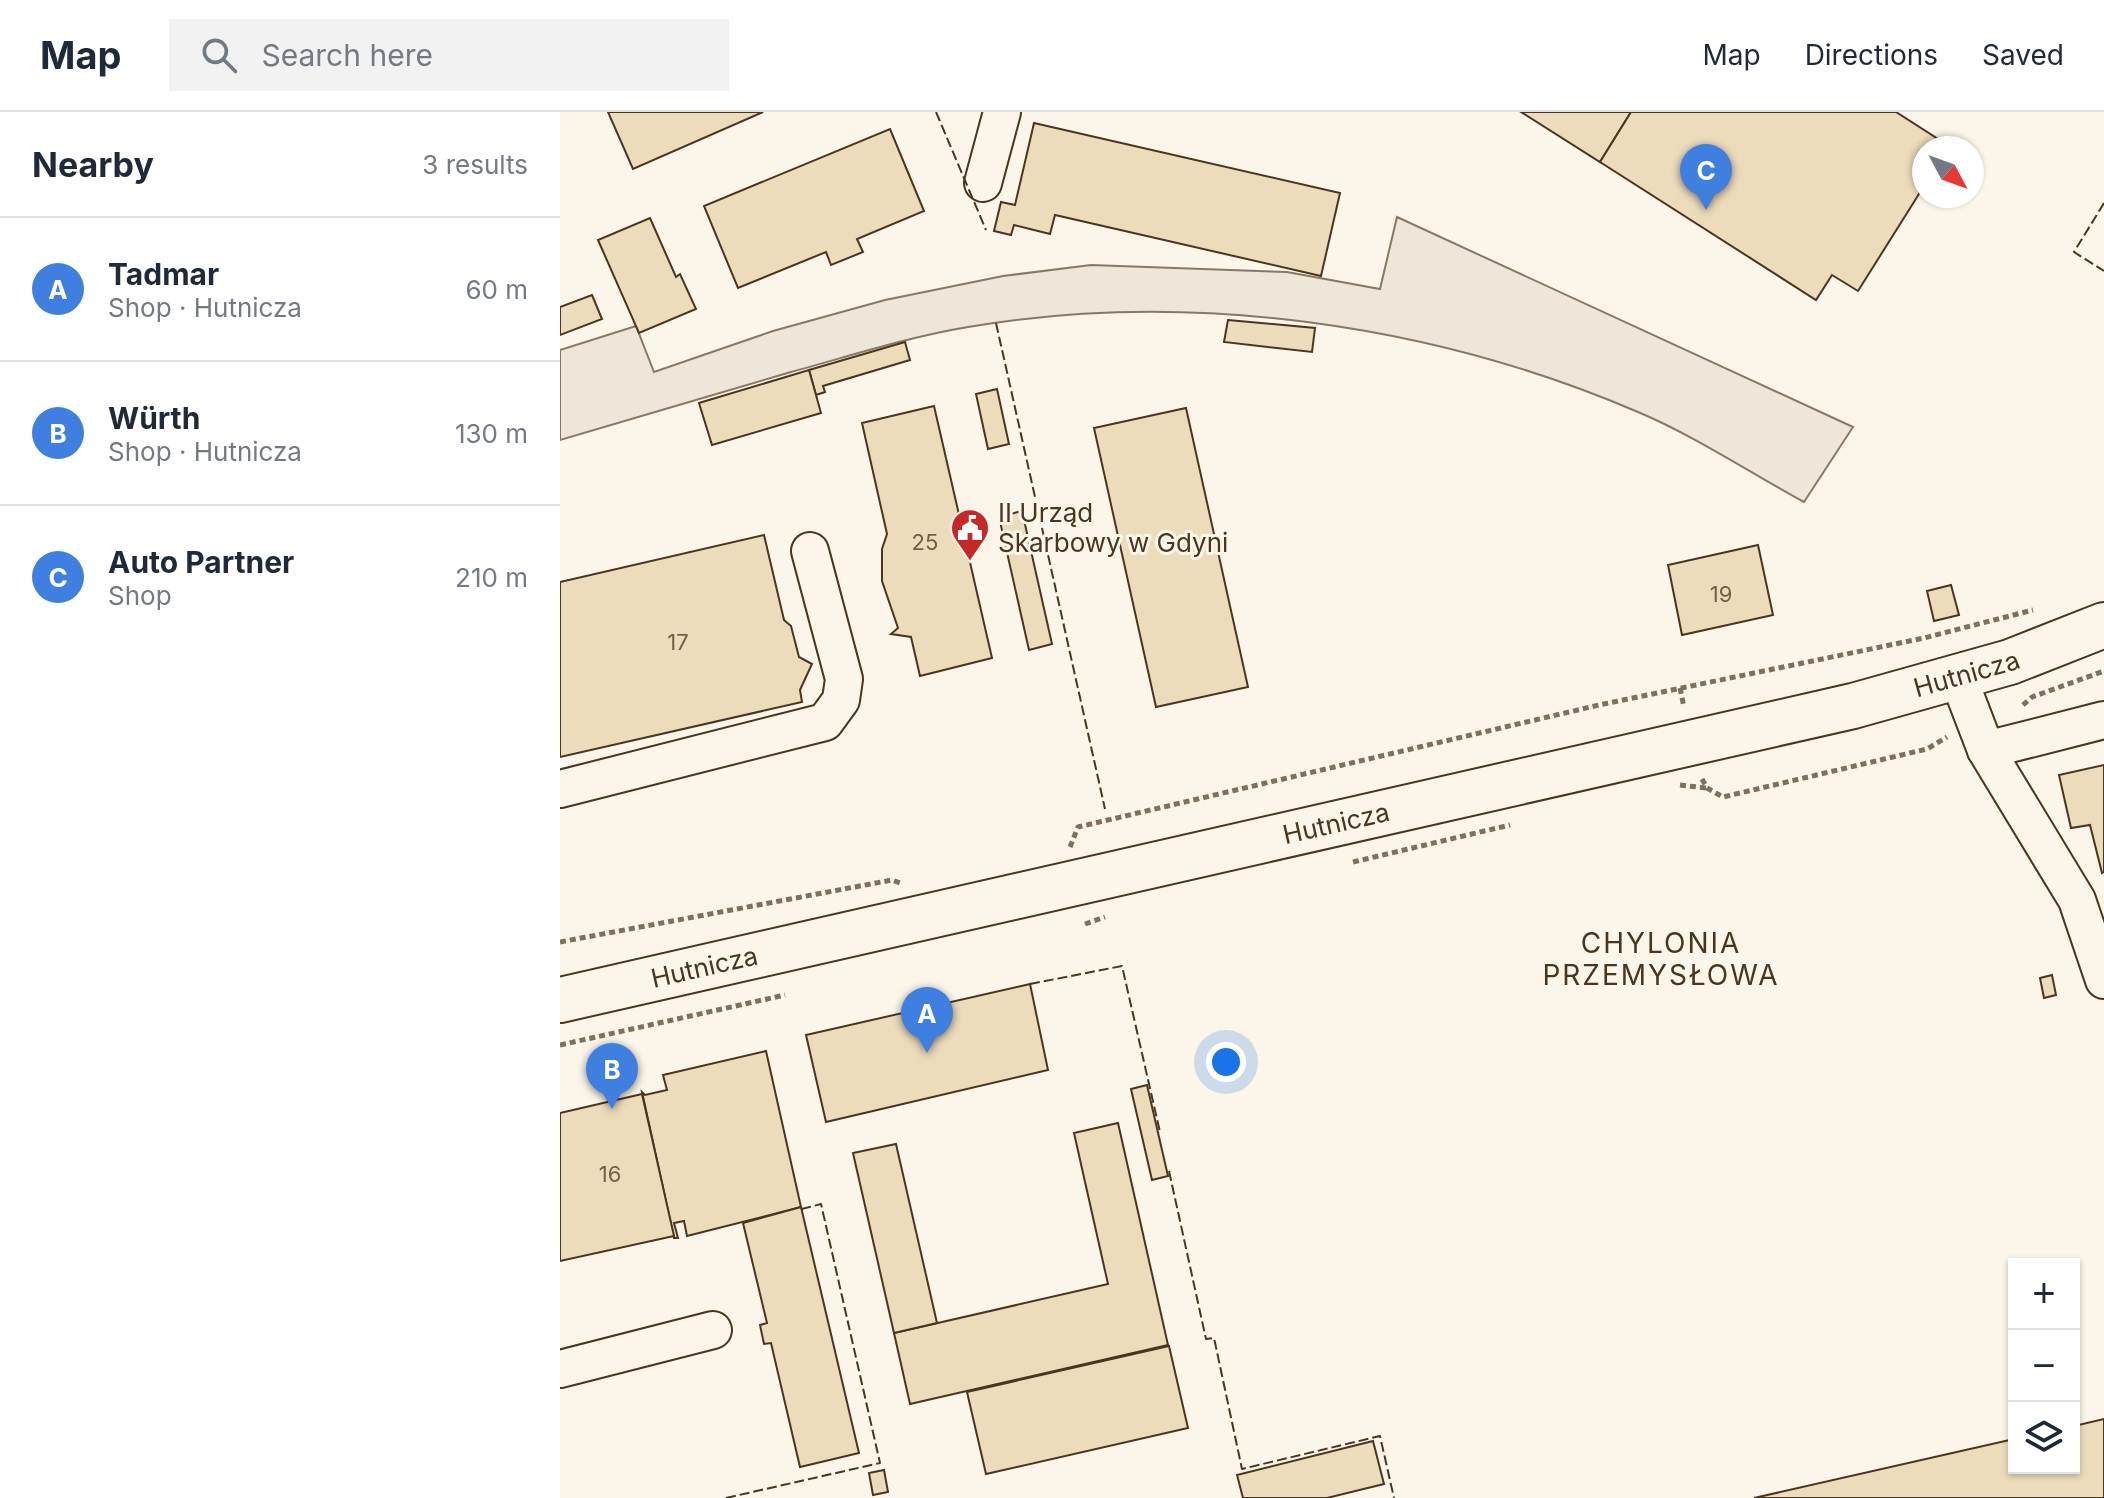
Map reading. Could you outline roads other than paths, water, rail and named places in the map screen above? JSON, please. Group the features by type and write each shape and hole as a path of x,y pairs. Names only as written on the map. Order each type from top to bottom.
{"main road":[{"name":"Hutnicza","path":"560,1000 1838,710 2010,662 2104,625"}],"lane":[{"path":"983,183 1002,112"},
{"path":"560,789 825,722 841,700 844,679 810,551"},
{"path":"1958,677 1986,750 2092,905 2104,980"},
{"path":"1986,750 2104,720"},
{"path":"560,1369 713,1330"}],"place":[{"name":"Auto Partner","path":"1706,210"},
{"name":"II Urząd Skarbowy w Gdyni","path":"970,562"},
{"name":"Tadmar","path":"927,1053"},
{"name":"Würth","path":"612,1109"}],"district":[{"name":"CHYLONIA PRZEMYSŁOWA","path":"1661,959"}]}
